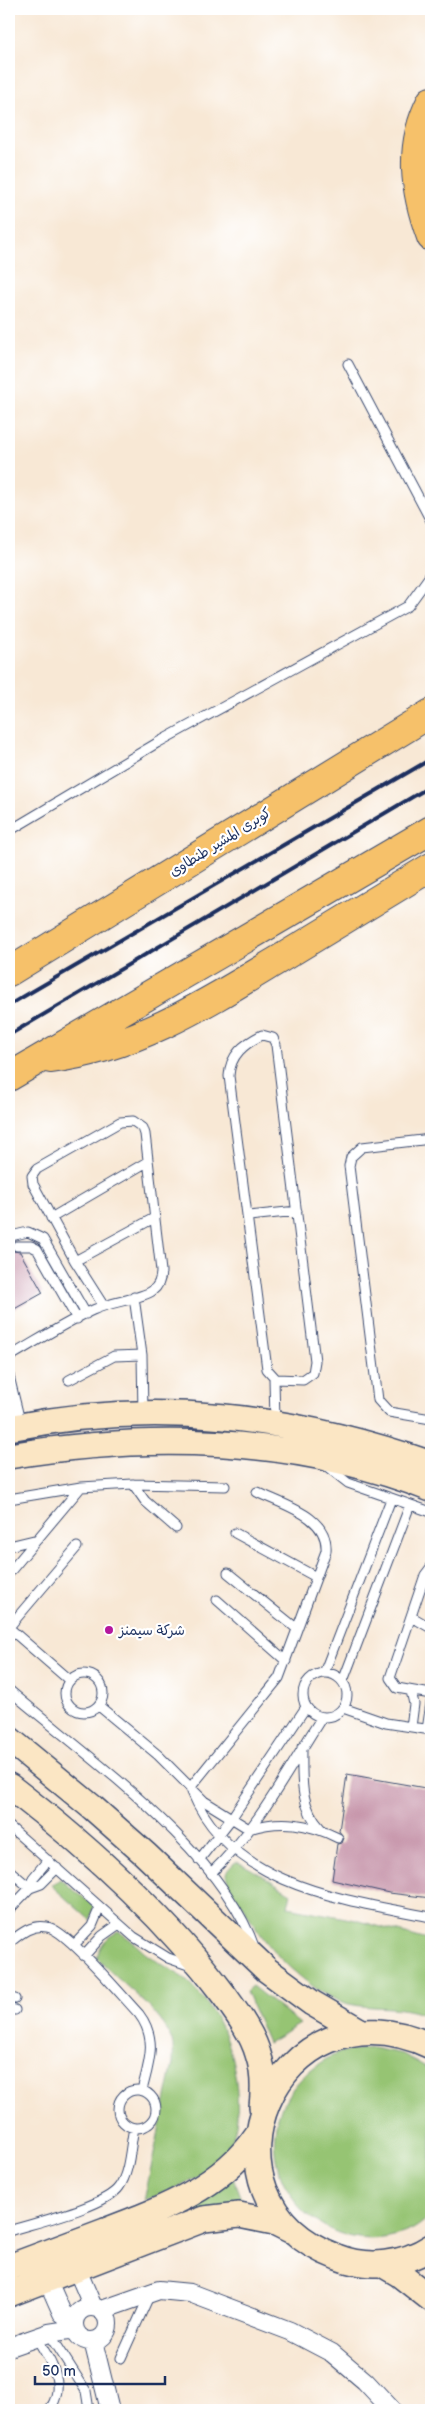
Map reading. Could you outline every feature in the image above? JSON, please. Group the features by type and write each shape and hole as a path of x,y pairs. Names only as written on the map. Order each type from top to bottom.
{"highway":[{"path":"431,101 420,129 416,148 416,185 431,238"},
{"name":"كوبرى المشير طنطاوى","path":"9,972 431,713"},
{"path":"9,1077 34,1060 431,830"},
{"path":"34,1060 88,1052 141,1035 166,1024 214,998 431,867"}],"street":[{"path":"15,1427 65,1419 143,1414 218,1415 274,1422 321,1431 431,1464"},
{"path":"317,1456 321,1431"},
{"path":"9,1456 96,1444 140,1442 228,1444 272,1448 317,1456 387,1474 431,1489"},
{"path":"9,1739 70,1788 137,1847 260,1963 312,2004 362,2032"},
{"path":"9,1786 118,1879 205,1970 241,2021 258,2053 263,2073 259,2169 270,2202 290,2230"},
{"path":"9,2267 139,2218 197,2191 225,2172 248,2148 260,2125 276,2084 299,2058 328,2040 362,2032 412,2037 431,2046"},
{"path":"9,2294 186,2225 221,2216 257,2218 290,2230 317,2250 348,2262 382,2264 419,2255 431,2248"},
{"path":"382,2264 400,2274 431,2298"},
{"path":"47,2279 62,2313 75,2326 82,2338 94,2341 100,2338 108,2328 108,2322 97,2309 76,2267"},
{"path":"75,2326 78,2313 152,2292 172,2290 190,2293 297,2335 332,2353 348,2365 392,2410"},
{"path":"9,2347 75,2326"},
{"path":"94,2341 110,2410"}],"lane":[{"path":"348,364 431,521"},
{"path":"9,831 157,744 408,606 429,577 431,569"},
{"path":"274,1378 303,1380 310,1376 315,1365 276,1045 273,1038 266,1035 258,1037 239,1051 232,1060 229,1070 267,1369 274,1378 274,1422"},
{"path":"9,1357 104,1305 151,1292 161,1278 143,1128 138,1123 126,1120 45,1164 34,1172 32,1180 74,1261 104,1305"},
{"path":"431,1139 362,1148 351,1157 349,1166 378,1400 380,1405 389,1412 431,1419"},
{"path":"51,1218 147,1162"},
{"path":"248,1216 297,1211"},
{"path":"74,1261 154,1218"},
{"path":"11,1236 28,1232 43,1239 86,1314"},
{"path":"16,1246 31,1246 37,1249 77,1319"},
{"path":"134,1297 142,1355 143,1414"},
{"path":"69,1380 114,1356 142,1355"},
{"path":"9,1362 15,1427"},
{"path":"317,1456 326,1466 348,1483 391,1500 431,1512"},
{"path":"9,1499 81,1487 134,1484 225,1486"},
{"path":"134,1484 145,1501 176,1528"},
{"path":"9,1573 81,1487"},
{"path":"190,1788 273,1688 286,1661 296,1628 326,1551 326,1537 311,1519 257,1492"},
{"path":"324,1672 391,1500"},
{"path":"342,1681 410,1506"},
{"path":"235,1533 316,1577"},
{"path":"9,1546 38,1539"},
{"path":"69,1680 9,1628 77,1547"},
{"path":"429,1573 390,1678 396,1688 431,1694"},
{"path":"228,1574 296,1628"},
{"path":"217,1600 286,1661"},
{"path":"412,1617 431,1628"},
{"path":"324,1672 337,1676 342,1681 347,1695 343,1708 337,1714 322,1717 310,1712 302,1696 305,1685 313,1676 324,1672"},
{"path":"83,1673 97,1678 104,1691 99,1706 87,1712 80,1712 69,1705 65,1693 69,1680 83,1673"},
{"path":"9,1690 137,1798 211,1873 236,1906 260,1963"},
{"path":"411,1691 414,1704 411,1727"},
{"path":"343,1708 372,1719 429,1730 431,1703"},
{"path":"99,1706 158,1755 190,1788 249,1829 267,1824 288,1822 321,1829 338,1838"},
{"path":"199,1860 232,1819 306,1706"},
{"path":"211,1873 234,1849 249,1829 322,1717"},
{"path":"302,1747 304,1799 310,1816 321,1829"},
{"path":"190,1788 203,1814 220,1835 234,1849 282,1880 307,1889 371,1906 431,1917"},
{"path":"9,1826 119,1924 157,1952 181,1963 205,1970"},
{"path":"9,1910 30,1888 34,1878 48,1860"},
{"path":"30,1888 41,1884 57,1868"},
{"path":"9,1870 30,1888"},
{"path":"74,1945 92,1926 100,1907"},
{"path":"84,1956 102,1936 119,1924"},
{"path":"9,1943 27,1929 47,1926 57,1930 74,1945 139,2014 149,2029 151,2055 142,2090"},
{"path":"142,2090 154,2099 156,2113 148,2125 134,2128 121,2120 119,2105 122,2098 128,2093 142,2090"},
{"path":"9,2231 97,2203 113,2194 123,2180 134,2128"},
{"path":"122,2358 152,2292"},
{"path":"43,2335 57,2377 58,2392 52,2406"},
{"path":"43,2335 86,2391 89,2410"}],"green space":[{"path":"236,1862 254,1870 291,1893 288,1907 356,1920 431,1941 431,2018 401,2009 359,2006 338,2001 304,1980 274,1952 231,1888 227,1880 227,1874 230,1867"},
{"path":"60,1879 94,1906 90,1920 53,1887 52,1885"},
{"path":"118,1932 151,1958 189,1982 206,2002 227,2041 237,2090 236,2123 233,2138 219,2160 200,2175 178,2187 144,2201 173,2064 173,2047 167,2029 159,2018 97,1958 104,1942"},
{"path":"252,1986 300,2024 268,2043 246,1991"},
{"path":"373,2048 403,2054 431,2070 431,2216 413,2229 378,2239 345,2235 317,2221 294,2199 279,2172 274,2141 281,2109 301,2079 310,2070 336,2054"},
{"path":"233,2178 244,2207 147,2230"}],"building":[{"path":"9,1242 12,1242 13,1251 20,1252 43,1293 9,1312"},
{"path":"347,1774 431,1789 431,1898 389,1893 332,1880 337,1844 342,1843 344,1838 339,1831"}],"railway":[{"path":"9,1005 431,759"},
{"path":"9,1035 431,786"}],"place":[{"name":"شركة سيمنز","path":"109,1630"}]}
